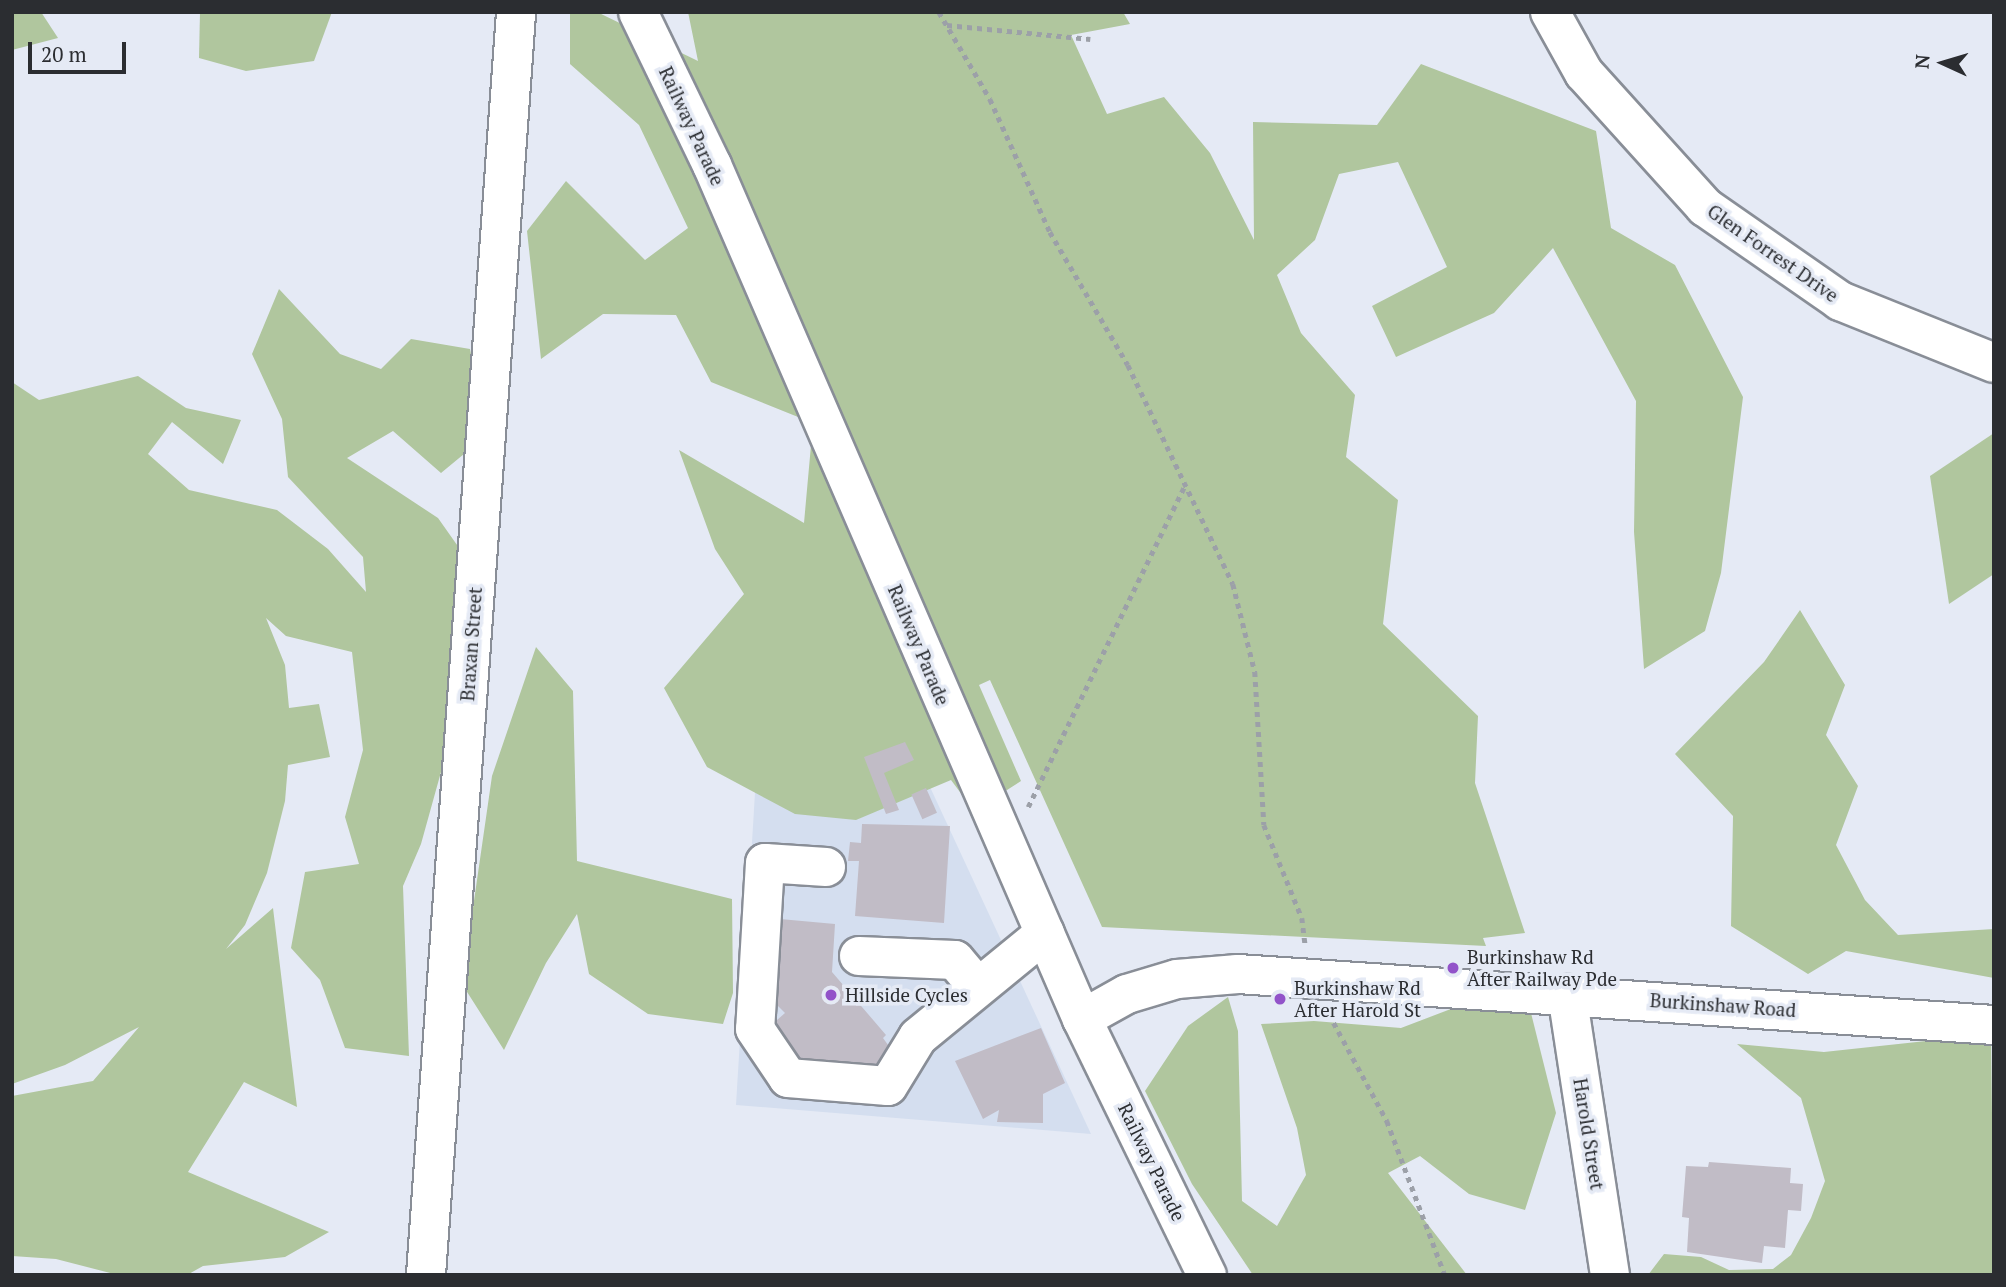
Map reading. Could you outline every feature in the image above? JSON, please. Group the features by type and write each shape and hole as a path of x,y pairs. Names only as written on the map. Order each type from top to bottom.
{"street":[{"name":"Braxan Street","path":"426,1275 516,12"},
{"name":"Railway Parade","path":"638,12 712,165 1082,1018 1207,1275"},
{"name":"Glen Forrest Drive","path":"1550,12 1584,73 1705,207 1840,301 1994,363"},
{"path":"826,867 765,863 755,1029 788,1078 888,1086 918,1037 1045,933"},
{"path":"859,956 955,960 978,987"},
{"name":"Burkinshaw Road","path":"1082,1018 1127,994 1177,979 1238,974 1567,994 1994,1025"},
{"name":"Harold Street","path":"1567,994 1610,1275"}],"path":[{"path":"939,12 990,99 1050,232 1128,365 1233,584 1255,672 1264,825 1302,918 1310,979 1387,1121 1445,1275"},
{"path":"946,25 1090,40"},
{"path":"1008,850 1185,484"}],"shaded area":[{"path":"760,711 898,718 1091,1134 736,1105"}],"green space":[{"path":"12,12 41,12 58,38 12,50"},
{"path":"200,12 332,12 314,61 246,71 199,58"},
{"path":"570,12 597,12 698,61 688,12 1123,12 1130,24 1071,35 1107,114 1164,97 1210,153 1254,240 1253,122 1377,125 1421,64 1596,131 1611,228 1675,265 1743,397 1721,573 1705,631 1644,669 1634,532 1636,401 1553,248 1494,313 1396,357 1372,306 1447,267 1398,162 1339,174 1315,240 1277,275 1301,333 1355,395 1346,457 1398,500 1383,624 1478,716 1475,783 1525,933 1483,938 1486,946 1102,927 990,680 979,685 1021,781 974,811 951,780 856,820 795,814 707,767 664,688 744,594 715,549 679,450 804,523 813,423 711,382 676,315 603,314 541,359 527,231 566,181 645,260 688,228 639,125 570,64"},
{"path":"279,289 340,354 381,369 411,339 470,349 487,435 441,473 393,431 347,458 438,518 474,569 446,754 421,844 403,886 409,1056 345,1048 320,980 291,948 305,872 359,864 345,817 363,750 352,652 286,636 266,618 285,665 289,708 319,704 330,757 288,765 285,801 267,873 245,925 226,949 273,908 297,1107 244,1082 188,1172 329,1232 285,1257 203,1266 187,1275 118,1275 56,1259 12,1256 12,1096 93,1081 139,1027 65,1065 12,1084 12,382 39,400 138,376 186,408 241,420 223,464 172,422 148,454 189,490 277,510 328,549 366,592 363,557 288,477 282,419 252,354"},
{"path":"1994,433 1994,574 1949,604 1930,476"},
{"path":"1800,610 1845,685 1826,735 1858,786 1836,845 1865,900 1898,935 1994,929 1994,978 1846,951 1808,974 1731,926 1733,816 1675,754 1764,662"},
{"path":"536,647 573,691 577,861 732,899 733,993 723,1024 648,1014 589,974 577,914 546,963 504,1050 462,984 492,776"},
{"path":"1526,993 1556,1113 1525,1210 1469,1194 1420,1156 1388,1173 1467,1275 1253,1275 1192,1184 1145,1091 1188,1026 1228,997 1238,1031 1242,1201 1277,1226 1306,1175 1297,1128 1261,1024 1314,1021 1401,1028 1477,999"},
{"path":"1991,1034 1994,1275 1648,1275 1664,1254 1701,1257 1729,1270 1773,1269 1791,1255 1811,1218 1825,1181 1801,1098 1737,1044 1824,1052"}],"building":[{"path":"905,742 914,760 884,773 899,810 886,814 864,757"},
{"path":"926,788 937,813 922,819 911,795"},
{"path":"862,824 950,826 944,923 855,916 859,861 848,861 850,842 861,843"},
{"path":"769,918 835,924 832,972 886,1035 883,1038 896,1056 871,1076 858,1062 839,1078 800,1073 768,1028 785,1013 768,996"},
{"path":"1041,1028 1065,1083 1043,1094 1043,1123 997,1122 999,1110 983,1119 955,1061"},
{"path":"1709,1162 1791,1168 1790,1183 1803,1184 1801,1211 1788,1210 1785,1248 1764,1246 1762,1263 1687,1252 1689,1218 1682,1217 1686,1166 1708,1167"}],"place":[{"name":"Burkinshaw Rd After Railway Pde","path":"1453,968"},
{"name":"Hillside Cycles","path":"831,995"},
{"name":"Burkinshaw Rd After Harold St","path":"1280,999"}]}
